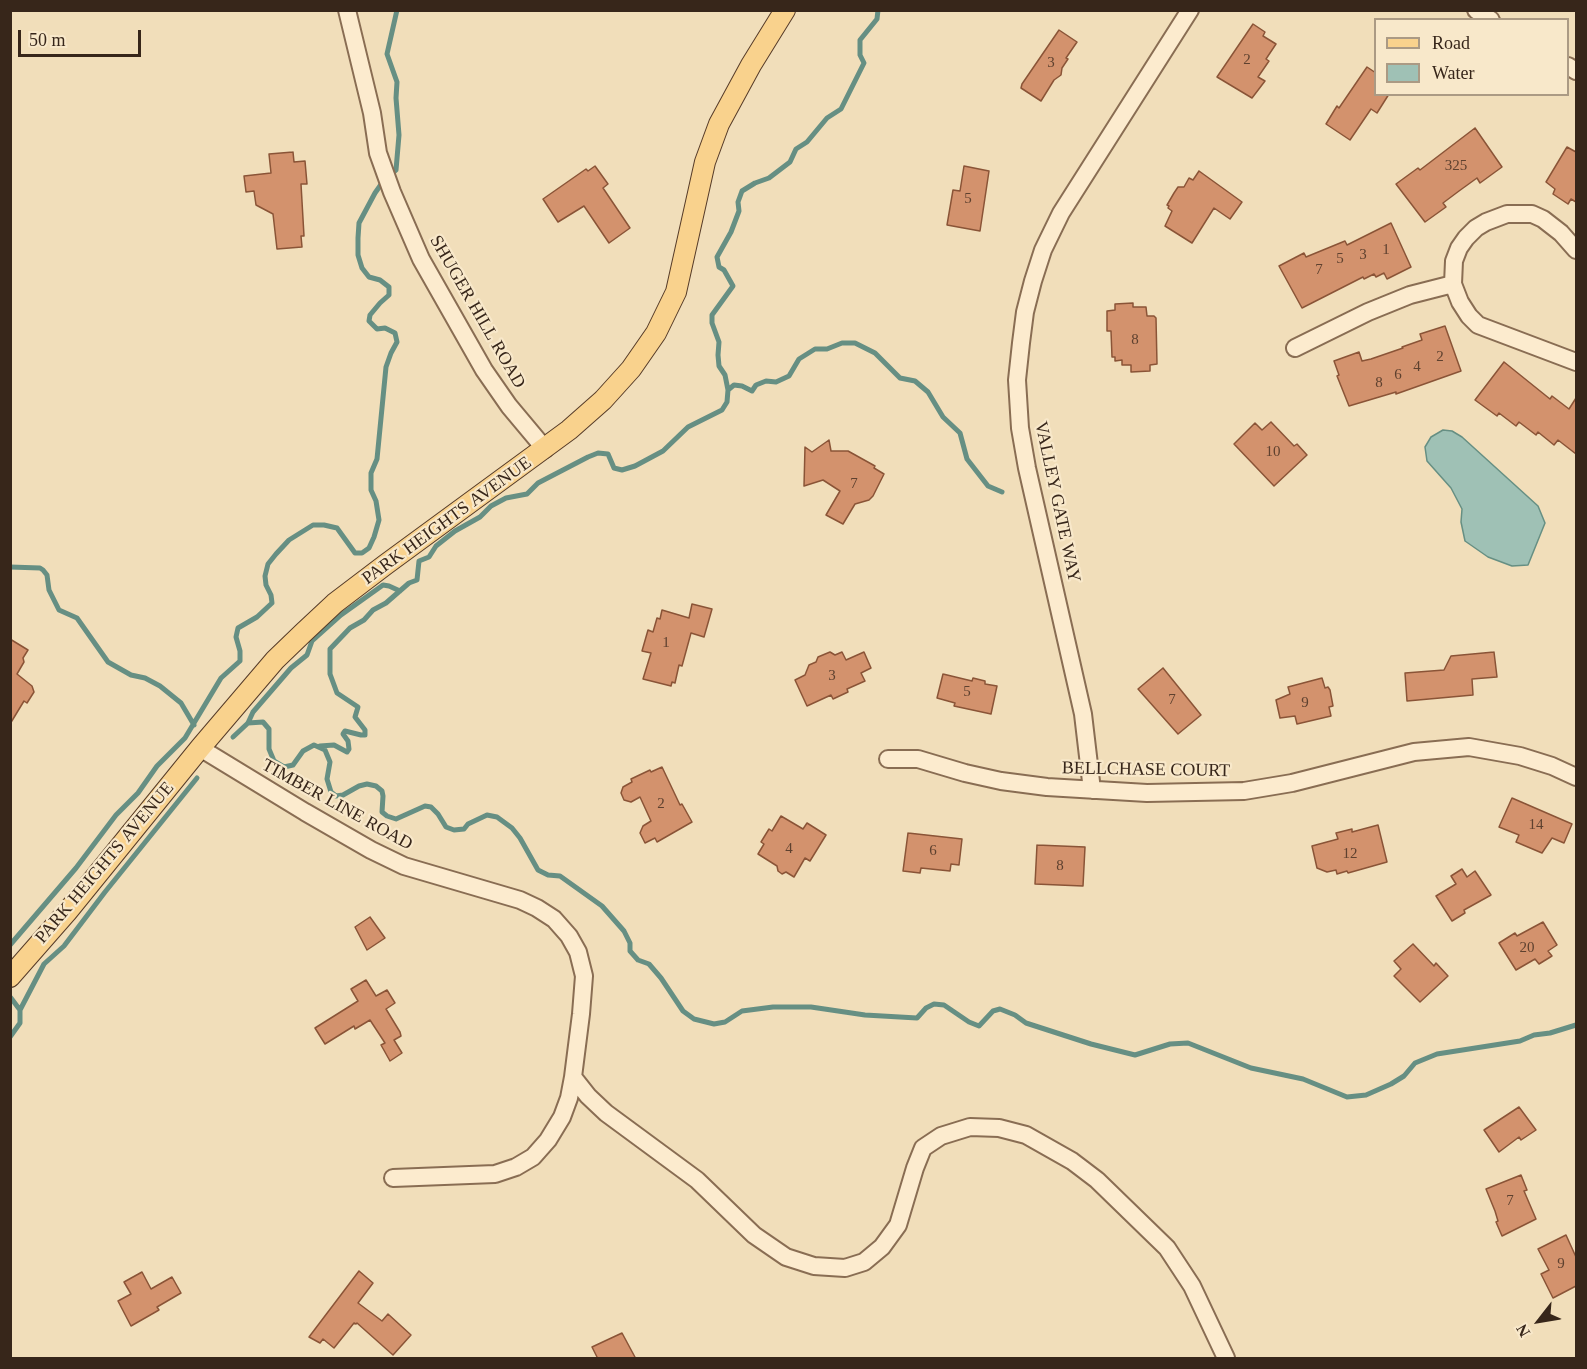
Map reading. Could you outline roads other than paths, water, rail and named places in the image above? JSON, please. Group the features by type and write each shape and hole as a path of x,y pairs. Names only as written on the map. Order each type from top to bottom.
{"main road":[{"name":"PARK HEIGHTS AVENUE","path":"10,977 275,660 335,603 545,449 603,400 631,369 656,333 676,292 705,162 719,124 750,65 785,10"}],"street":[{"name":"SHUGER HILL ROAD","path":"347,10 383,169 421,259 484,370 509,406 545,449"},
{"name":"VALLEY GATE WAY","path":"1092,790 1083,714 1021,436 1017,380 1021,343 1025,312 1036,271 1043,250 1061,213 1190,10"},
{"path":"1576,250 1561,233 1543,219 1532,214 1507,214 1486,222 1466,238 1454,261 1453,284 1465,309 1478,325 1576,362"},
{"path":"1295,348 1368,312 1410,295 1453,284"},
{"name":"BELLCHASE COURT","path":"888,759 918,759 965,773 1047,788 1167,793 1244,791 1292,783 1414,752 1469,747 1520,756 1552,766 1576,777"},
{"name":"TIMBER LINE ROAD","path":"200,748 371,850 404,866 520,900 554,919 578,952 584,976 573,1077 569,1098 562,1116 548,1140 533,1157 516,1167 495,1174 393,1178"},
{"path":"573,1077 606,1113 697,1180 754,1235 786,1257 814,1266 845,1268 864,1262 882,1247 897,1225 923,1148 941,1136 970,1127 999,1128 1026,1136 1072,1161 1097,1180 1167,1248 1192,1286 1226,1359"}],"water":[{"path":"1443,430 1452,431 1462,437 1538,506 1545,523 1528,565 1512,566 1488,557 1465,541 1461,522 1462,509 1451,488 1427,461 1425,447 1431,437"}],"waterway":[{"path":"10,945 76,868 116,815 138,793 157,766 185,738 221,678 240,661 236,637 238,628 257,617 272,603 265,576 268,564 276,554 289,540 313,525 337,528 355,553 362,553 369,548 374,537 379,520 376,501 371,490 371,473 377,459 386,367 397,342 395,333 385,328 377,329 369,321 370,315 389,295 389,287 380,280 369,277 362,268 358,255 358,238 359,223 375,193 396,170 399,135 397,82 387,54 397,10"},
{"path":"320,746 334,745 347,752 349,749 348,741 343,734 345,731 365,735 365,730 355,717 358,707 337,693 330,674 330,649 350,628 364,620 373,610 386,603 409,583 417,580 419,561 429,557 436,546 455,531 480,517 491,506 506,498 527,494 538,483 588,457 598,453 608,454 614,468 622,470 635,466 663,451 688,427 722,410 727,402 728,390 725,375 719,366 719,342 712,323 712,315 733,286 724,270 719,267 717,257 731,232 739,211 738,202 742,191 769,178 790,162 796,149 807,142 827,118 841,109 864,63 860,55 860,40 877,19 878,10"},
{"path":"728,390 734,385 752,391 756,385 766,381 776,382 789,376 799,359 815,349 827,349 842,343 855,343 875,353 900,378 915,381 928,392 943,417 960,433 967,459 988,486 1002,492"},
{"path":"10,567 43,570 47,575 49,590 59,610 77,618 108,662 131,675 145,678 160,686 181,703 194,725"},
{"path":"233,737 248,723 253,712 291,668 307,655 312,641 341,615 383,585 400,591"},
{"path":"248,723 263,722 269,729 269,749 274,761 284,767 293,765 303,751 314,745 325,750 330,762 327,779 331,792 336,796 343,795 359,786 367,784 376,786 382,791 382,812 387,816 396,819 425,806 431,807 446,827 454,830 464,829 468,824 487,815 497,817 512,828 520,838 538,870 548,875 560,876 602,906 624,931 630,943 630,951 638,960 649,964 683,1011 694,1019 714,1024 725,1022 742,1011 773,1007 811,1007 865,1015 917,1018 926,1008 934,1004 944,1005 979,1026 993,1011 1000,1009 1015,1015 1026,1023 1091,1044 1135,1055 1170,1044 1188,1043 1251,1068 1303,1079 1347,1097 1366,1095 1391,1084 1404,1076 1415,1063 1437,1054 1520,1041 1534,1035 1576,1025"},
{"path":"20,1010 44,964 64,946 197,778"},
{"path":"10,1037 20,1023 20,1010 11,998"}]}
